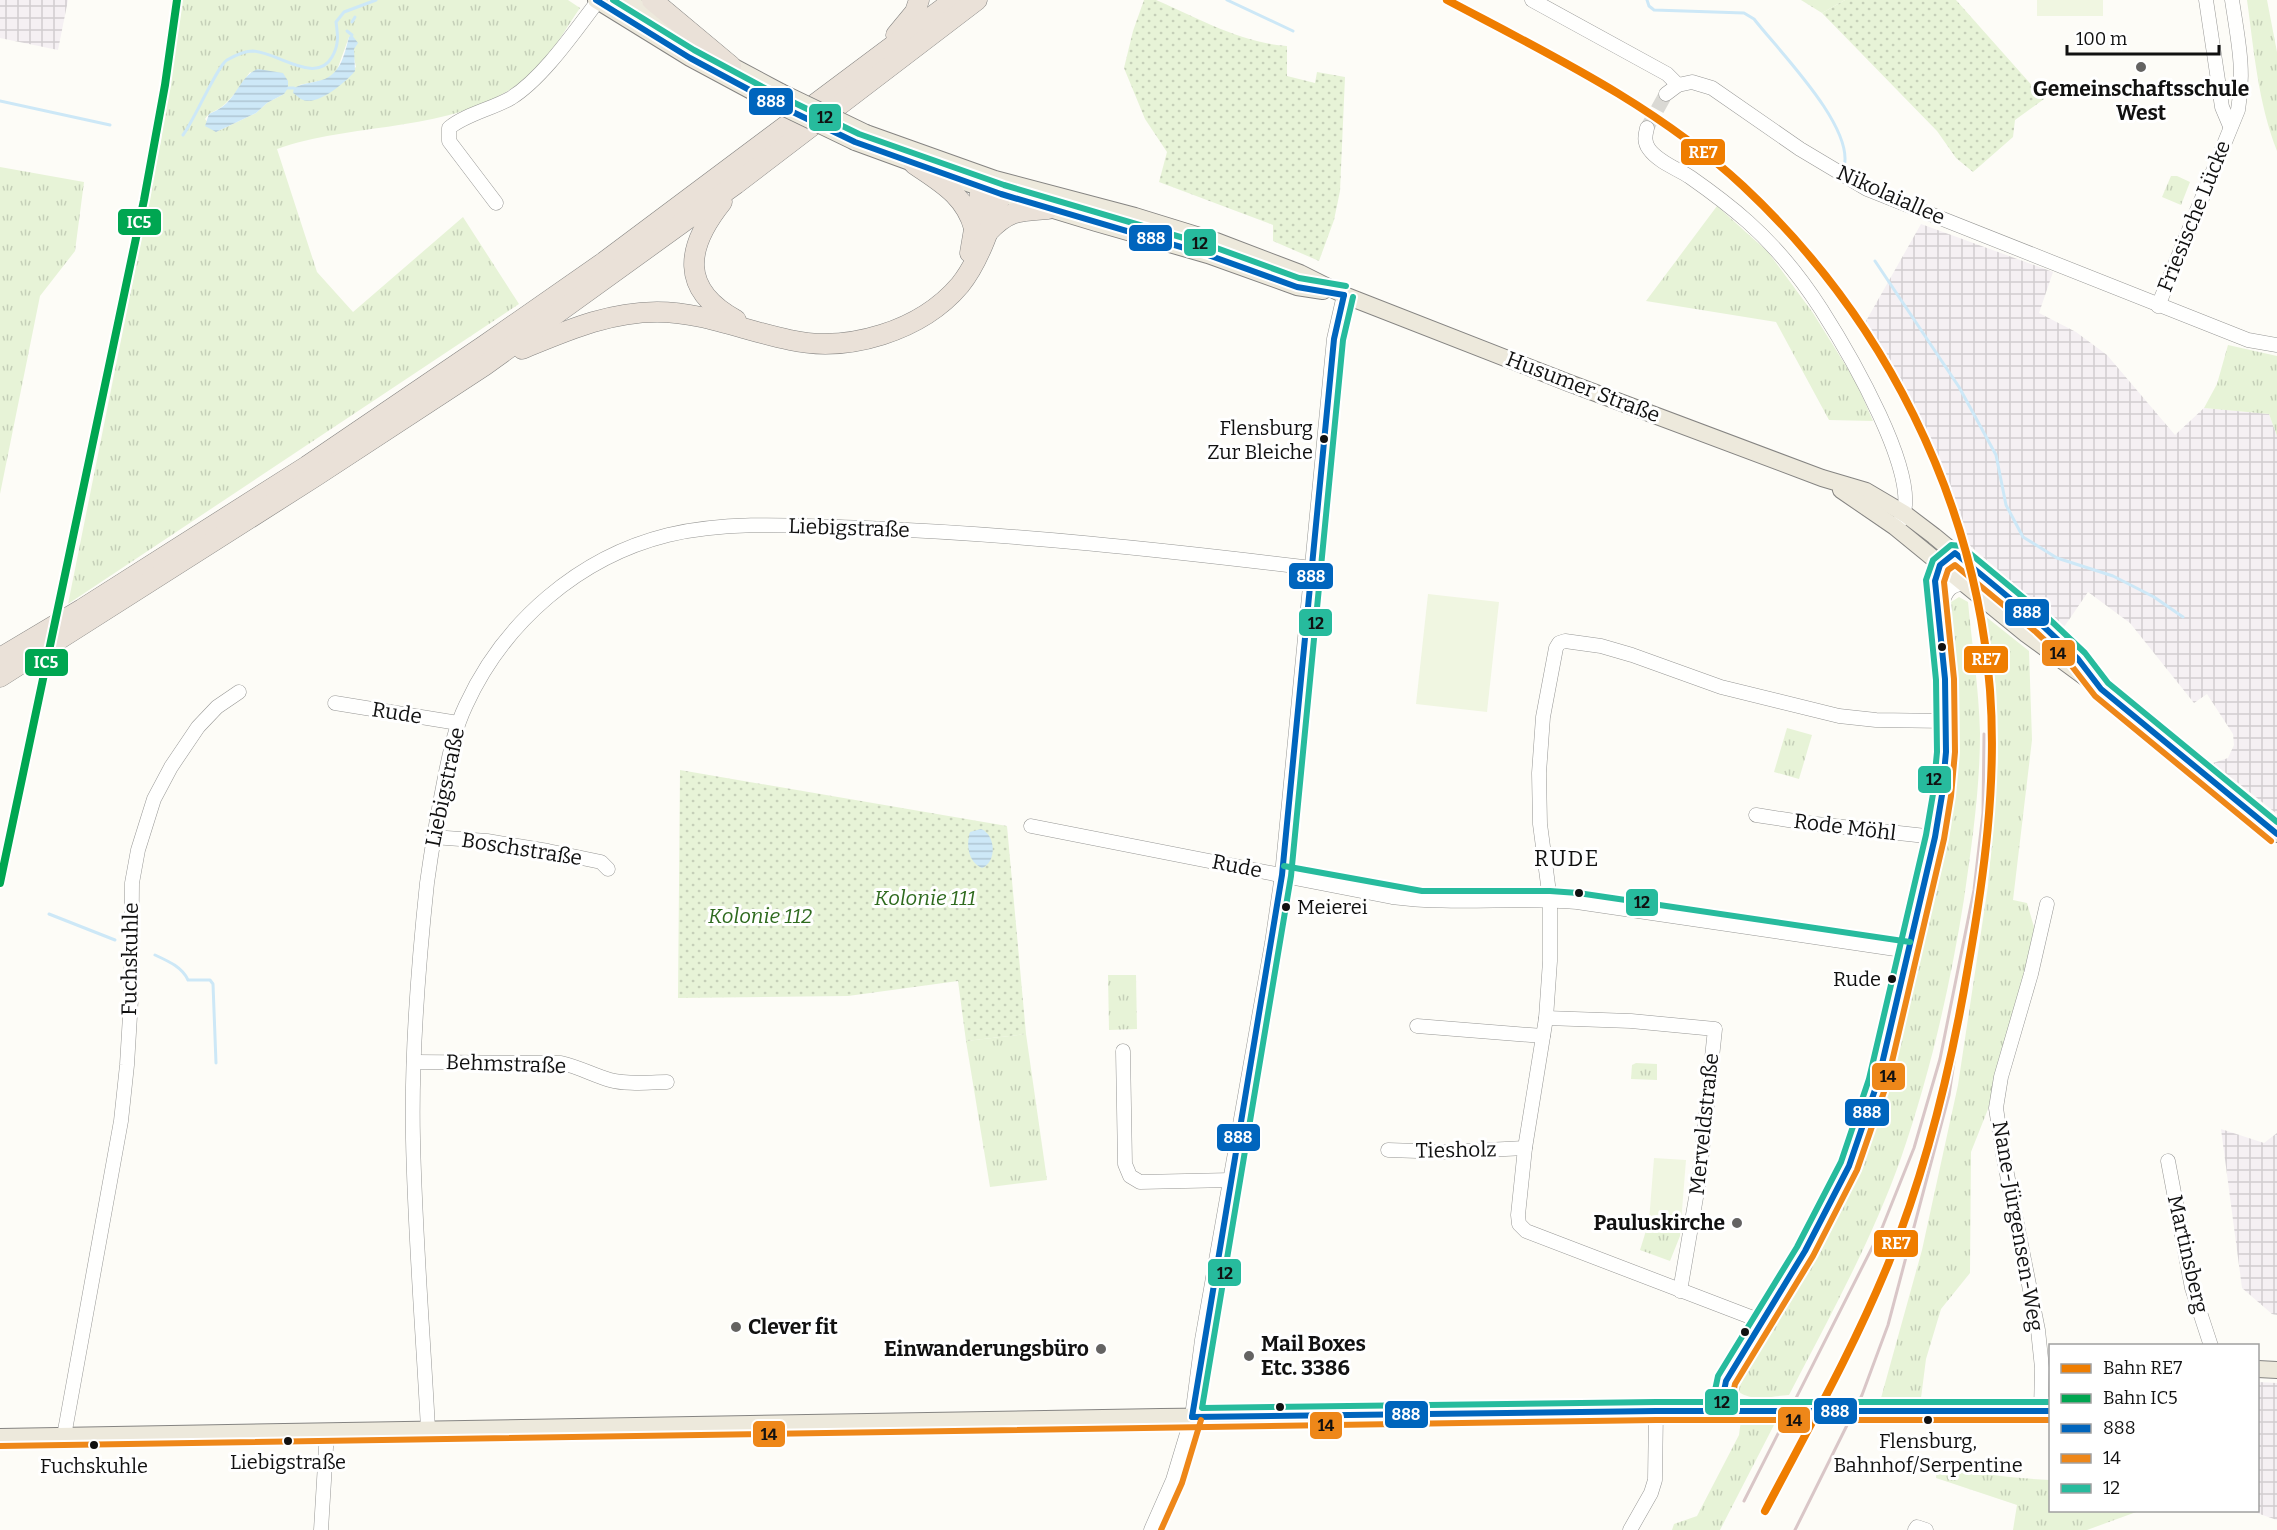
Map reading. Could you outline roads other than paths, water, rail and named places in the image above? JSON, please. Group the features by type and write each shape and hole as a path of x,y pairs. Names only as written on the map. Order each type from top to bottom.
{"highway":[{"path":"652,0 731,66"},
{"path":"876,60 915,12 919,0"},
{"path":"0,658 82,609 307,466 446,372 604,262 954,0"},
{"path":"0,677 484,366 736,184 977,0"},
{"path":"914,165 947,186 961,200 980,231"},
{"path":"736,184 709,218 695,248 693,269 699,285 711,305 738,322 791,341 825,343 850,341 901,328 940,303 960,285 972,244 980,231 993,188"},
{"path":"980,231 1010,213 1048,209"},
{"path":"484,366 576,326 617,315 657,312 690,314 766,333"}],"main road":[{"name":"Husumer Straße","path":"598,0 690,58 861,137 914,165 993,188 1135,216 1206,238 1300,273 1344,295 1822,478 1866,491 1900,520 1940,565 2070,668 2102,689 2277,834"},
{"name":"Husumer Straße","path":"627,0 694,46 731,66 776,97"},
{"name":"Husumer Straße","path":"861,137 1048,209 1208,255 1297,287 1344,295"},
{"name":"Husumer Straße","path":"1900,520 1955,553 2042,625 2078,659 2102,689"},
{"path":"2259,1369 2277,1370"},
{"path":"0,1437 1656,1411 2046,1411"}],"street":[{"name":"Husumer Straße","path":"496,203 449,141 449,128 455,123 513,97 555,56 598,0"},
{"path":"1532,0 1667,74 1678,85 1666,94"},
{"name":"Friesische Lücke","path":"2206,0 2222,107 2230,126"},
{"name":"Friesische Lücke","path":"2158,306 2238,110 2242,86 2242,63 2232,0"},
{"name":"Nikolaiallee","path":"1678,85 1692,82 1712,88 1808,154 1867,189 2158,306 2248,340 2277,345"},
{"path":"1647,128 1645,142 1652,154 1689,176 1750,224 1795,273 1820,309 1848,353 1892,445 1903,474 1906,494 1900,520"},
{"path":"1151,1530 1173,1480 1192,1417 1202,1340 1272,943 1282,875 1334,339 1344,295"},
{"name":"Liebigstraße","path":"428,1429 413,1140 419,963 433,837 458,723 467,701 493,658 519,625 549,595 582,570 617,554 665,536 697,529 808,526 947,532 1124,545 1312,568"},
{"path":"1942,635 1935,581 1940,565 1955,553"},
{"path":"1720,1411 1726,1382 1805,1251 1849,1166 1878,1081 1935,837 1945,763 1942,600 1952,586 1965,584"},
{"path":"1761,1321 1526,1231 1519,1224 1525,1148 1546,1018 1550,961 1550,900 1540,824 1539,773 1543,717 1556,648 1559,643 1565,641 1601,646 1721,687 1839,716 1876,720 1946,722"},
{"name":"Fuchskuhle","path":"64,1436 121,1121 128,1065 132,883 138,850 154,799 171,767 198,728 217,707 239,692"},
{"name":"Rude","path":"336,703 458,723"},
{"name":"Rode Möhl","path":"1756,815 1935,837"},
{"name":"Rude","path":"1031,826 1421,900 1550,900 1613,907 1909,951"},
{"name":"Boschstraße","path":"433,837 487,841 548,851 601,862 608,869"},
{"name":"Nane-Jürgensen-Weg","path":"2046,1411 2037,1330 1996,1108 2001,1077 2036,954 2047,904"},
{"name":"Merveldstraße","path":"1546,1018 1631,1021 1715,1029 1699,1180 1680,1291"},
{"path":"1417,1026 1543,1036"},
{"path":"1123,1051 1125,1164 1130,1176 1140,1182 1231,1180"},
{"name":"Behmstraße","path":"414,1062 561,1063 578,1066 611,1081 667,1082"},
{"name":"Tiesholz","path":"1388,1150 1447,1152 1525,1148"},
{"name":"Martinsberg","path":"2168,1161 2192,1288 2210,1344"},
{"path":"1630,1530 1651,1493 1655,1480 1656,1411"},
{"path":"321,1530 327,1431"}],"water":[{"path":"352,35 358,43 354,49 355,71 351,76 338,87 314,100 301,99 293,93 294,88 331,75 340,65 349,37"},
{"path":"258,69 283,73 288,81 288,88 284,94 267,103 256,113 216,132 205,126 209,114 227,103 247,76"},
{"path":"981,829 990,837 993,848 990,860 982,868 974,862 968,848 970,832"}],"waterway":[{"path":"183,135 217,72 227,60 253,51 307,68 325,65 336,48 336,22 344,12 376,0"},
{"path":"1227,0 1293,31"},
{"path":"1647,0 1649,6 1654,10 1744,13 1754,19 1796,69 1827,111 1838,131 1844,150 1844,167"},
{"path":"352,22 355,17"},
{"path":"347,31 352,35"},
{"path":"288,88 294,88"},
{"path":"0,101 110,125"},
{"path":"1875,261 1959,387 1996,455 2006,505 2023,537 2057,558 2113,576 2154,597 2183,617"},
{"path":"49,914 115,940"},
{"path":"155,955 178,968 188,980 210,980 213,984 216,1063"}],"tunnel":[{"path":"1647,128 1666,94"}],"railway":[{"path":"1744,1501 1882,1228 1914,1148 1940,1059 1974,890 1983,813 1984,734"},
{"path":"1795,1530 1862,1395 1888,1325 1949,1095 1966,982"}],"rail line":[{"name":"IC5","path":"0,883 144,200 165,85 177,0"},
{"name":"RE7","path":"1447,0 1563,61 1675,131 1743,186 1793,238 1839,293 1879,353 1914,416 1942,481 1965,549 1981,619 1992,725 1988,830 1974,933 1946,1080 1915,1190 1889,1262 1846,1357 1765,1511"}],"place":[{"name":"Gemeinschaftsschule West","path":"2141,67"},
{"name":"Flensburg Zur Bleiche","path":"1324,439"},
{"name":"Meierei","path":"1286,907"},
{"name":"Rude","path":"1892,979"},
{"name":"Pauluskirche","path":"1737,1223"},
{"name":"Clever fit","path":"736,1327"},
{"name":"Einwanderungsbüro","path":"1101,1349"},
{"name":"Mail Boxes Etc. 3386","path":"1249,1356"},
{"name":"Flensburg, Bahnhof/Serpentine","path":"1928,1420"},
{"name":"Liebigstraße","path":"288,1441"},
{"name":"Fuchskuhle","path":"94,1445"}],"district":[{"name":"RUDE","path":"1567,858"}],"park label":[{"name":"Kolonie 111","path":"925,898"},
{"name":"Kolonie 112","path":"760,916"}]}
